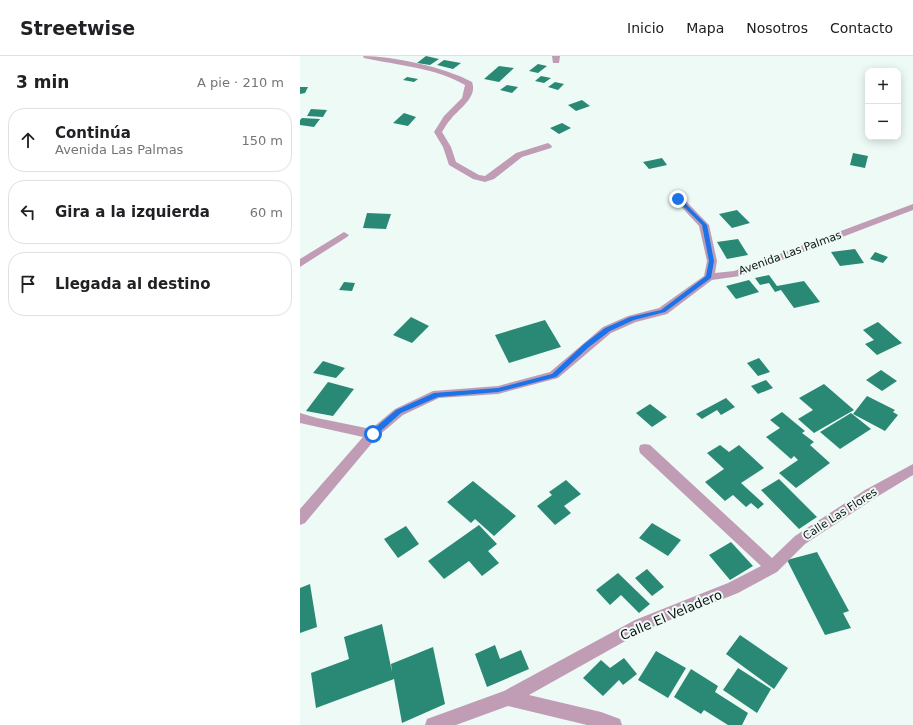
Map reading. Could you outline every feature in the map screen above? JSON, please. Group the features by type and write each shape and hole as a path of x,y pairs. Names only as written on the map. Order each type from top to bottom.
{"street":[{"path":"367,56 392,60 457,77 469,84 470,90 462,104 447,118 438,132 447,146 452,163 476,177 485,179 491,177 519,155 548,146"},
{"path":"300,519 373,434 399,412 437,394 498,390 554,376 587,346 608,330 632,319 663,311 709,277 712,261 704,225 678,199"},
{"name":"Avenida Las Palmas","path":"709,277 736,274 913,207"},
{"path":"300,264 344,235"},
{"path":"300,418 317,423 373,434"},
{"path":"645,449 772,567"},
{"name":"Calle Las Flores","path":"772,567 800,540 870,494 913,469"},
{"name":"Calle El Veladero","path":"433,725 508,698 640,625 733,588 772,567"},
{"path":"508,698 601,720 614,725"}],"building":[{"path":"426,56 439,59 430,65 417,63"},
{"path":"444,60 461,63 453,69 437,65"},
{"path":"538,64 547,66 538,73 529,71"},
{"path":"499,66 514,68 499,82 484,79"},
{"path":"541,76 551,78 544,83 535,81"},
{"path":"407,77 418,79 414,82 403,80"},
{"path":"555,82 564,84 558,90 548,87"},
{"path":"507,85 518,87 512,93 500,90"},
{"path":"300,87 308,87 305,93 300,94"},
{"path":"582,100 590,106 576,111 568,105"},
{"path":"311,109 327,110 323,117 307,116"},
{"path":"404,113 416,117 408,126 393,123"},
{"path":"302,118 320,119 314,127 300,125 300,120"},
{"path":"562,123 571,128 559,134 550,128"},
{"path":"853,153 868,156 865,168 850,165"},
{"path":"662,158 667,165 649,169 643,162"},
{"path":"737,210 750,223 732,228 719,214"},
{"path":"367,213 391,214 386,229 363,228"},
{"path":"738,239 748,255 727,259 717,242"},
{"path":"855,249 864,263 840,266 831,252"},
{"path":"875,252 888,257 883,263 870,259"},
{"path":"769,275 777,286 804,281 820,302 794,308 781,290 775,292 769,283 760,285 755,278"},
{"path":"749,280 759,292 736,299 726,286"},
{"path":"344,282 355,283 352,291 339,290"},
{"path":"411,317 429,326 412,343 393,335"},
{"path":"545,320 561,347 509,363 495,335"},
{"path":"878,322 902,343 877,355 865,344 874,340 863,330"},
{"path":"759,358 770,372 758,376 747,363"},
{"path":"323,361 345,368 336,378 313,373"},
{"path":"881,370 897,381 882,391 866,380"},
{"path":"766,380 773,388 758,394 751,386"},
{"path":"328,382 354,389 333,416 306,411"},
{"path":"824,384 854,410 814,433 798,419 813,410 799,398"},
{"path":"867,396 895,410 893,412 898,415 885,431 853,414"},
{"path":"726,398 735,407 721,415 717,410 702,419 696,414"},
{"path":"650,404 667,417 652,427 636,413"},
{"path":"782,412 805,431 802,433 814,442 810,445 830,463 796,488 779,473 798,460 794,456 791,459 766,437 780,428 770,420"},
{"path":"851,413 871,429 840,449 820,432"},
{"path":"720,445 729,452 739,445 764,468 741,483 764,504 758,509 751,503 746,507 733,495 725,501 705,482 724,469 707,453"},
{"path":"779,479 817,517 799,529 761,490"},
{"path":"566,480 581,494 564,506 571,513 555,525 537,506 552,495 549,492"},
{"path":"473,481 516,516 494,536 475,519 471,523 447,502"},
{"path":"652,523 681,540 668,556 639,538"},
{"path":"479,525 497,544 488,551 499,563 482,576 469,561 444,579 428,561"},
{"path":"406,526 419,544 398,558 384,539"},
{"path":"731,542 753,566 730,580 709,555"},
{"path":"817,552 849,611 843,613 851,628 825,635 787,560"},
{"path":"647,569 664,587 652,596 635,578"},
{"path":"618,573 650,604 639,613 621,595 610,605 596,590"},
{"path":"310,584 317,627 300,633 300,588"},
{"path":"382,624 392,672 391,664 433,647 445,704 402,723 394,679 316,708 311,673 349,659 344,637"},
{"path":"740,635 788,668 774,689 726,654"},
{"path":"495,645 500,659 521,650 529,669 487,687 475,654"},
{"path":"656,651 686,668 668,698 638,680"},
{"path":"624,658 637,674 623,685 619,680 603,696 583,678 601,660 610,668"},
{"path":"738,668 771,689 757,713 723,690"},
{"path":"691,669 718,686 715,692 748,713 742,725 728,725 704,710 701,714 674,697"}],"route":[{"path":"373,434 399,412 437,394 498,390 554,376 587,346 608,330 632,319 663,311 709,277 712,261 704,225 678,199"}]}
